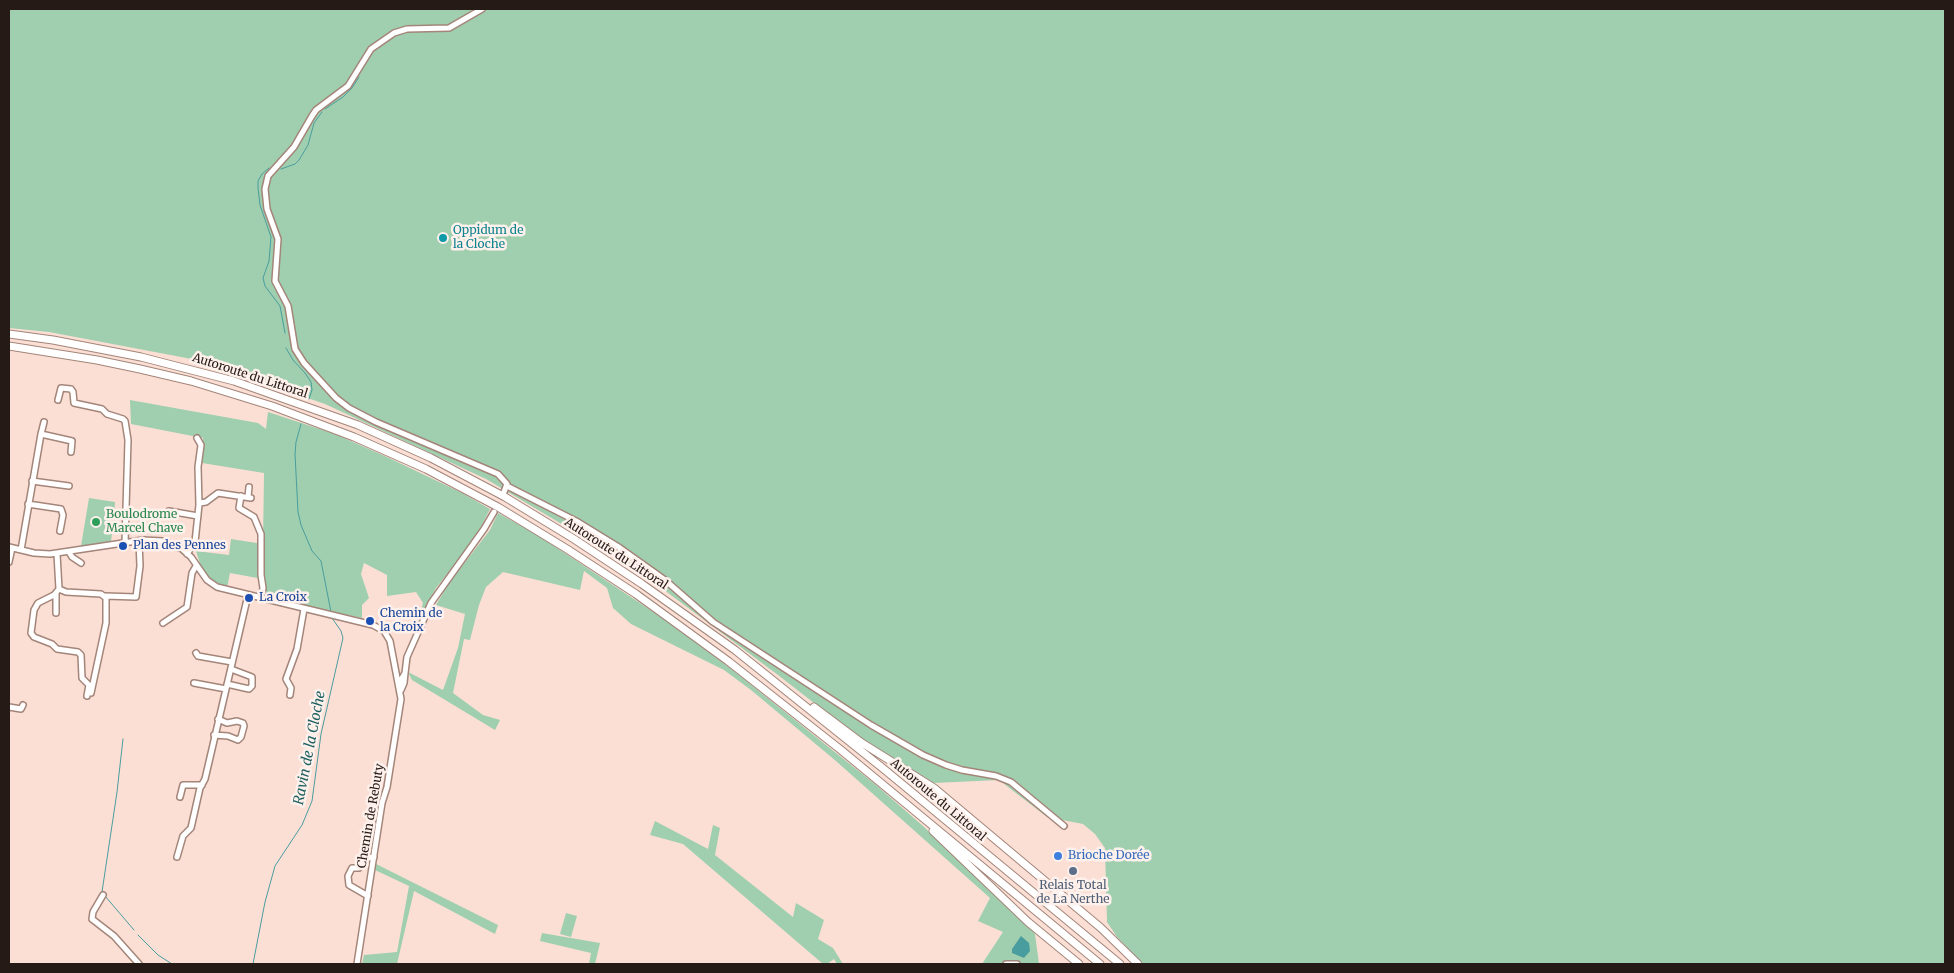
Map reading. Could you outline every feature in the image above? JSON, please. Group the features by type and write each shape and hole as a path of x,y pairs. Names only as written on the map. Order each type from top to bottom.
{"highway":[{"name":"Autoroute du Littoral","path":"9,334 89,346 192,369 261,390 358,425 430,458 505,497 574,539 642,584 735,650 1120,964"},
{"name":"Autoroute du Littoral","path":"9,346 114,363 222,390 312,420 426,469 498,507 636,594 728,661 841,750 1100,964"},
{"path":"735,650 862,743 934,788 1101,928 1138,964"},
{"path":"841,750 946,843 1040,933 1078,964"}],"street":[{"path":"482,9 449,28 407,29 394,33 371,48 348,86 316,110 294,147 274,168 265,182 266,204 278,239 275,281 288,306 292,337 298,356 336,398 350,408 422,442 498,474 506,482 506,489 576,521 620,548 665,580 713,622 871,725 946,765 996,776 1011,782 1064,826"},
{"path":"58,400 61,388 71,389 73,393 72,401 74,403 102,409 107,414 125,421 128,440 124,543"},
{"path":"20,550 44,422"},
{"path":"41,434 72,441 72,452"},
{"path":"187,554 195,542 200,503 198,466 202,445 197,438"},
{"path":"32,481 69,486"},
{"path":"200,503 206,502 216,493 249,498 249,488"},
{"path":"241,496 239,508 254,517 261,534 261,575 263,588 261,598"},
{"path":"29,503 62,505"},
{"path":"29,503 61,509 63,513 60,531"},
{"path":"169,511 198,516"},
{"name":"Chemin de Rebuty","path":"358,964 374,857 402,699 400,690 404,683 407,658 431,603 494,512"},
{"path":"9,562 10,548 34,553 56,554 139,541 155,540 167,542 179,547 187,554 207,580 214,585 373,625 382,629 390,641 400,690"},
{"path":"105,596 106,624 89,694 89,685 82,678 81,655 78,652 57,649 52,644 34,637 31,633 34,610 38,603 58,591 136,597 140,566 139,541"},
{"path":"69,552 72,557 81,563"},
{"path":"56,554 58,591 56,613"},
{"path":"163,623 186,608 192,571 196,566"},
{"path":"177,857 182,838 191,828 248,595"},
{"path":"290,694 291,688 286,679 298,649 304,609"},
{"path":"196,653 198,656 232,662"},
{"path":"194,684 249,689 252,686 252,677 231,669"},
{"name":"Chemin de Rebuty","path":"399,683 405,673"},
{"path":"9,707 21,709 24,706"},
{"path":"214,735 228,736 238,740 241,737 244,726 243,723 236,721 227,723 218,719"},
{"path":"180,797 183,785 202,786"},
{"path":"368,896 349,885 348,876 352,868 359,868 367,858 374,857"},
{"path":"103,895 95,907 92,919 114,936 139,964"},
{"path":"1006,964 1017,964"}],"green space":[{"path":"9,9 1945,9 1945,964 1143,964 1117,937 1107,922 1105,848 1095,834 1083,824 1047,817 999,780 934,783 863,741 632,566 486,479 325,404 197,360 49,332 9,328"},
{"path":"130,400 258,423 266,429 268,412 335,434 462,493 490,509 475,539 436,588 424,611 421,610 423,603 416,592 387,596 387,575 364,563 361,574 369,598 362,605 362,618 263,597 263,579 230,573 227,588 209,578 201,567 196,551 229,555 231,539 263,544 264,473 202,463 203,438 131,424"},
{"name":"Boulodrome Marcel Chave","path":"89,498 115,502 114,518 109,517 108,533 112,533 111,542 81,546"},
{"path":"498,513 539,536 667,621 730,668 876,785 923,826 1029,926 1035,934 1039,964 1011,962 982,964 1003,932 978,921 990,898 836,761 751,690 724,670 631,624 613,608 607,588 584,571 580,590 503,572 486,587 470,640 464,639 453,693 483,715 500,720 495,730 412,680 408,672 443,690 458,648 465,614 436,605 449,583 490,530"},
{"path":"655,821 708,849 713,825 720,828 715,855 793,917 796,903 824,920 818,939 833,948 843,964 837,964 834,959 827,964 823,964 683,844 650,835"},
{"path":"376,864 498,925 495,934 414,891 397,964 362,964 364,955 397,952 409,886 375,870"},
{"path":"566,913 577,916 571,937 560,934"},
{"path":"542,933 600,943 595,964 589,964 591,953 540,941"}],"water":[{"path":"1021,936 1029,943 1030,951 1024,958 1012,953 1012,949"}],"waterway":[{"name":"Ravin de la Cloche","path":"325,109 343,97 359,77"},
{"name":"Ravin de la Cloche","path":"281,169 295,164 299,160 308,145 314,123 322,112"},
{"name":"Ravin de la Cloche","path":"269,168 258,181 260,205 271,237 269,261 263,278 265,286 280,306 285,333"},
{"name":"Ravin de la Cloche","path":"286,348 311,382 312,390 309,399"},
{"name":"Ravin de la Cloche","path":"301,424 295,454 298,512 301,525 312,551 321,561 331,612"},
{"name":"Ravin de la Cloche","path":"253,964 265,902 275,866 302,825 312,801 321,734 343,638 341,631 332,618"},
{"path":"102,892 123,739"},
{"path":"105,896 134,930"},
{"path":"138,935 158,955 172,964"}],"place":[{"name":"Oppidum de la Cloche","path":"443,238"},
{"name":"Boulodrome Marcel Chave","path":"96,522"},
{"name":"Plan des Pennes","path":"123,546"},
{"name":"La Croix","path":"249,598"},
{"name":"Chemin de la Croix","path":"370,621"},
{"name":"Brioche Dorée","path":"1058,856"},
{"name":"Relais Total de La Nerthe","path":"1073,871"}]}
